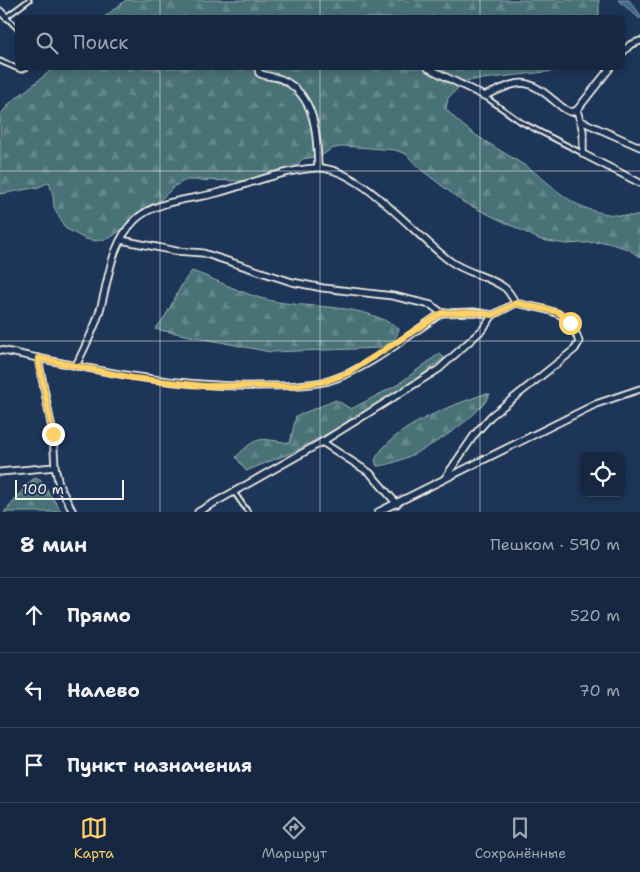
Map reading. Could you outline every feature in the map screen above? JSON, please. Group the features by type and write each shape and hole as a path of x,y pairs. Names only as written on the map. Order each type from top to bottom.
{"street":[{"path":"0,11 6,17"},
{"path":"625,49 640,41"},
{"path":"258,70 259,73 266,77 280,79 298,90 310,110 317,134 318,167"},
{"path":"432,70 484,96 521,82 537,87 568,111 577,110 608,70"},
{"path":"577,110 581,121 583,154 640,184"},
{"path":"581,121 640,147"},
{"path":"76,366 100,313 111,258 135,220 154,208 295,171 318,167 355,180 391,208 424,240 452,263 505,288 516,303"},
{"path":"121,240 168,250 203,253 292,282 323,288 393,296 431,305 442,313"},
{"path":"198,512 322,442 440,369 483,329 493,315 516,303 558,312 570,323 579,342 570,354 491,416 475,434 445,478"},
{"path":"0,350 133,378 204,386 294,386 327,381 350,372 442,313 474,312 493,315"},
{"path":"38,358 53,434 55,467 59,485 73,512"},
{"path":"378,512 596,404 640,389"},
{"path":"322,442 370,473 397,504"},
{"path":"0,472 55,467"}],"lane":[{"path":"15,26 6,17 29,0"},
{"path":"0,61 15,68"},
{"path":"484,96 521,122 583,154"},
{"path":"234,492 248,512"}],"green space":[{"path":"126,0 599,0 599,15 107,15"},
{"path":"51,70 563,70 465,81 448,98 446,109 464,127 530,169 576,204 604,213 640,216 640,257 628,249 604,242 566,244 541,240 463,202 420,169 406,154 395,150 344,146 331,149 321,156 302,159 297,166 287,171 250,181 186,180 175,186 158,202 146,207 110,238 96,241 85,239 65,228 54,207 49,182 39,187 0,194 0,115 10,103"},
{"path":"192,271 239,291 268,300 352,310 384,320 399,329 392,341 379,348 270,352 155,329 166,315"},
{"path":"440,353 444,358 398,393 293,452 246,471 236,457 255,441 272,440 290,443 296,416 336,400 351,409 397,385"},
{"path":"484,394 490,394 483,405 457,428 422,450 389,464 377,466 375,460 394,437 439,411"},
{"path":"35,478 40,480 62,512 4,512 26,485"}],"water":[{"path":"618,0 629,0 640,14 640,19"}],"route":[{"path":"53,434 38,358 133,378 204,386 294,386 327,381 350,372 442,313 474,312 493,315 516,303 558,312 570,323"}]}
